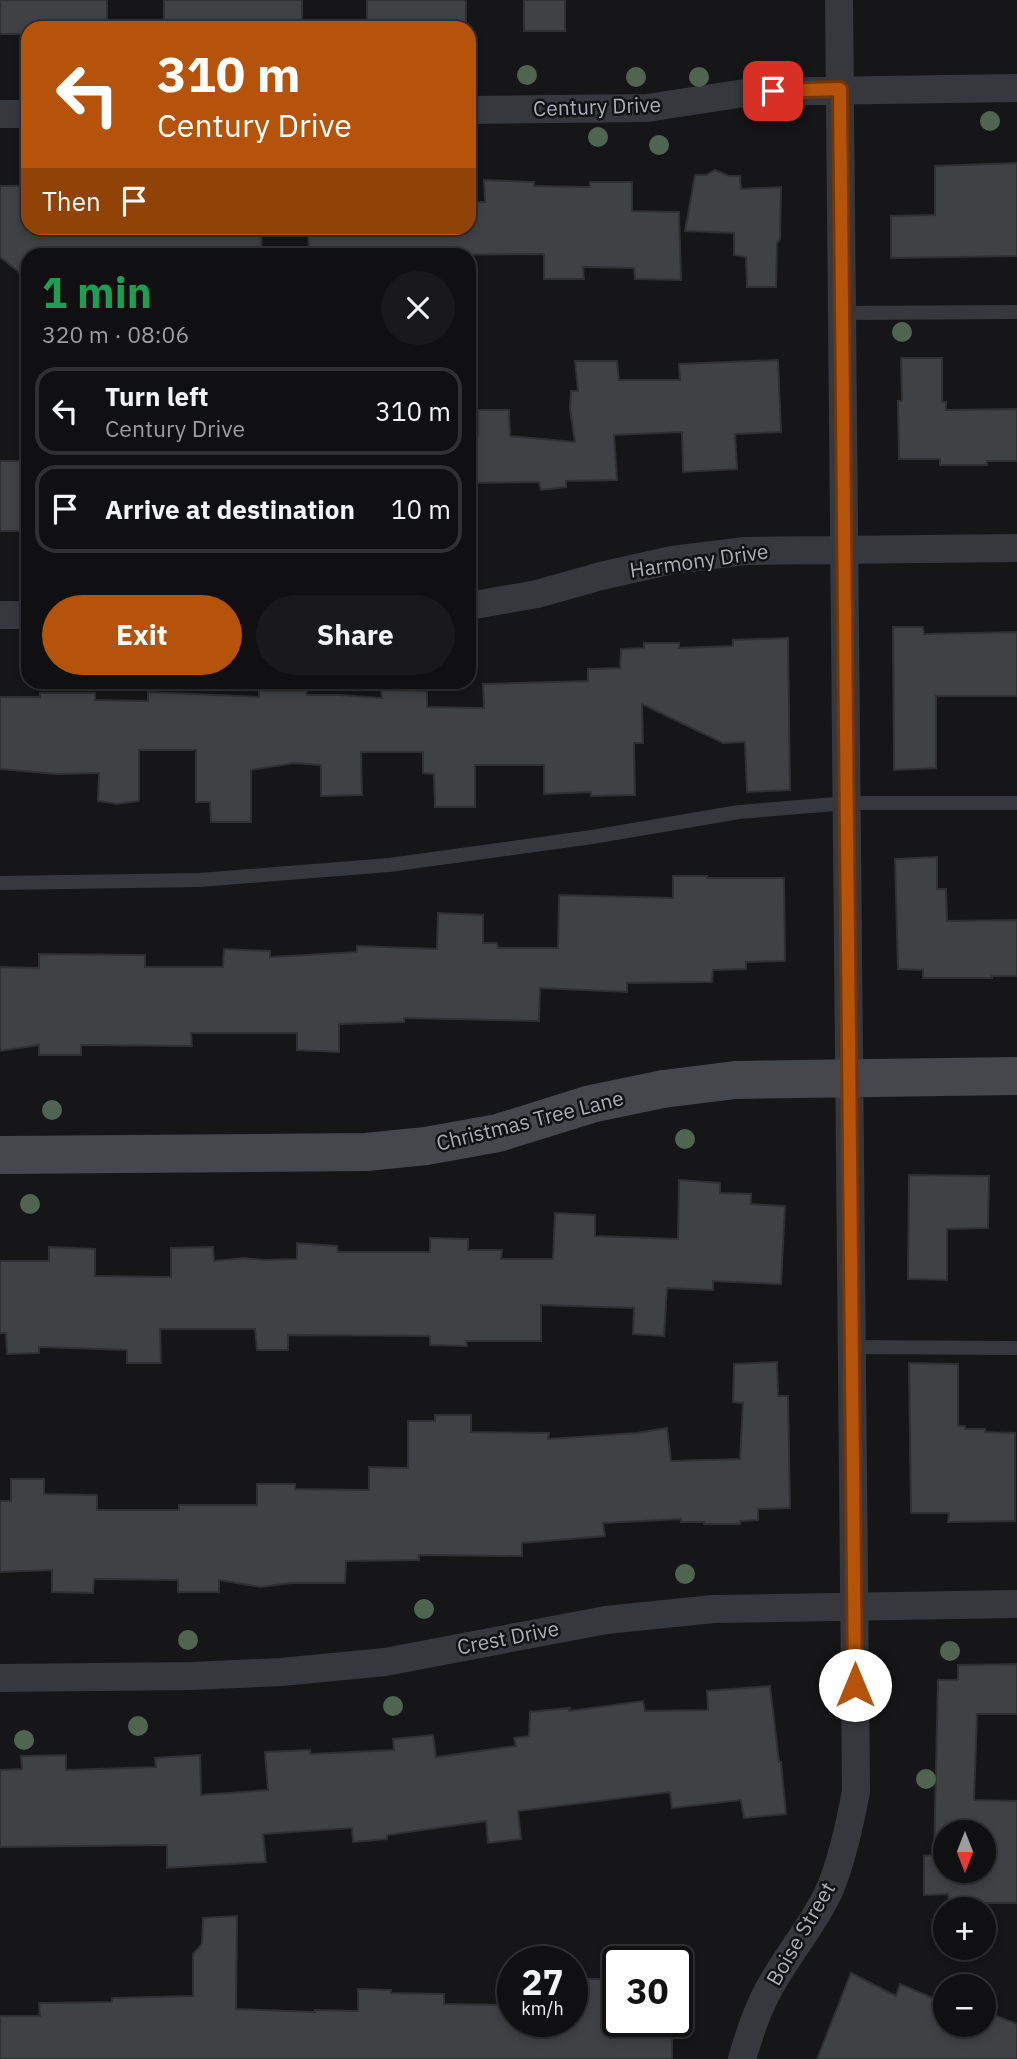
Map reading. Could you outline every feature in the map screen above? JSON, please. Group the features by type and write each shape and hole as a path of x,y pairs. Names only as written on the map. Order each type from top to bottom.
{"street":[{"name":"Boise Street","path":"742,2059 752,2025 773,1981 806,1933 824,1900 846,1844 856,1791 839,0"},
{"name":"Century Drive","path":"476,110 647,108 751,92 1017,88"},
{"path":"0,114 21,114"},
{"name":"Harmony Drive","path":"476,605 537,594 672,560 745,551 1017,548"},
{"path":"0,615 21,615"},
{"name":"Christmas Tree Lane","path":"0,1155 378,1151 426,1146 498,1133 591,1104 663,1089 736,1080 1017,1076"},
{"name":"Crest Drive","path":"0,1678 192,1676 281,1672 385,1662 606,1620 713,1609 1017,1604"}],"lane":[{"path":"842,313 1017,312"},
{"path":"0,883 200,880 389,865 592,837 739,812 846,803 1017,803"},
{"path":"852,1348 1017,1348"}],"building":[{"path":"0,0 107,0 107,21 21,21 21,34 0,34"},
{"path":"164,0 302,0 302,21 164,21"},
{"path":"367,0 466,0 466,21 367,21"},
{"path":"524,0 565,0 565,31 524,31"},
{"path":"1017,163 1017,256 891,258 891,216 935,215 935,166"},
{"path":"715,170 729,176 740,176 741,189 781,187 776,287 747,287 746,257 734,255 734,233 685,231 695,175 706,175"},
{"path":"484,180 534,182 534,186 590,187 590,182 632,182 632,211 679,212 681,280 635,279 634,268 583,267 584,279 544,279 544,254 476,255 476,248 309,248 308,235 476,235 476,202 485,202"},
{"path":"0,186 21,186 21,235 262,235 261,248 21,248 21,274 0,257"},
{"path":"901,358 942,358 942,402 946,402 946,410 1017,409 1017,461 987,461 987,465 940,465 940,459 899,459 898,401 902,401"},
{"path":"778,360 781,432 735,434 737,469 683,472 682,432 614,435 617,480 566,481 566,487 541,490 539,482 476,483 478,410 509,410 510,436 575,442 570,409 571,391 578,391 575,361 617,361 619,380 680,380 679,364"},
{"path":"0,461 21,461 21,531 0,531"},
{"path":"893,627 923,627 924,634 1017,632 1017,696 936,696 936,768 894,770"},
{"path":"788,638 790,790 747,792 745,742 723,743 642,704 643,743 634,743 635,795 591,796 591,792 544,794 544,765 475,765 475,807 435,807 434,774 423,773 423,752 361,752 362,795 321,796 321,765 294,763 251,770 251,822 211,822 210,802 196,802 196,750 139,750 139,801 117,804 98,801 99,773 57,774 0,769 0,697 40,697 40,693 95,693 95,700 148,701 148,692 259,697 259,691 306,691 307,695 382,698 381,690 427,691 427,707 484,708 483,684 588,681 588,669 620,668 621,649 644,648 644,643 679,643 679,648 733,646 733,640"},
{"path":"937,857 937,889 946,889 947,921 1017,920 1017,976 923,978 923,970 898,969 895,859"},
{"path":"673,876 784,878 785,961 746,962 746,969 713,970 712,982 627,983 627,992 540,988 539,1021 404,1018 404,1022 339,1024 339,1052 297,1050 297,1033 191,1033 192,1046 81,1045 81,1055 39,1055 39,1045 0,1051 0,967 39,968 39,954 145,955 145,967 223,967 224,949 270,951 270,957 357,952 357,946 437,949 438,913 483,915 483,943 497,943 498,948 558,948 559,895 673,898"},
{"path":"909,1175 989,1176 988,1228 947,1229 947,1280 908,1279"},
{"path":"679,1180 720,1183 720,1193 751,1194 751,1204 785,1206 781,1284 713,1281 713,1290 667,1288 664,1336 633,1334 634,1308 541,1305 541,1341 466,1341 467,1346 430,1345 430,1336 288,1335 288,1350 257,1350 255,1329 160,1329 161,1363 127,1363 127,1350 39,1347 39,1353 7,1354 6,1333 0,1333 0,1261 49,1261 49,1247 95,1249 95,1276 171,1277 171,1248 213,1247 214,1261 244,1258 297,1259 297,1243 337,1246 338,1252 430,1252 430,1238 468,1239 468,1250 502,1250 501,1259 553,1259 555,1213 595,1215 595,1236 678,1239"},
{"path":"777,1362 778,1396 788,1396 790,1508 758,1509 758,1520 740,1521 740,1524 704,1524 681,1522 681,1519 603,1523 605,1536 522,1543 522,1556 419,1555 419,1560 346,1561 345,1583 291,1583 261,1587 219,1580 219,1592 178,1592 178,1580 94,1579 93,1593 52,1592 52,1570 0,1572 0,1501 11,1501 11,1479 44,1479 44,1494 97,1495 97,1510 179,1510 179,1505 257,1505 257,1484 295,1484 295,1489 369,1490 369,1467 408,1468 408,1421 435,1421 435,1415 471,1415 471,1432 549,1433 548,1439 637,1433 667,1428 671,1461 740,1459 743,1403 733,1402 734,1364"},
{"path":"909,1363 958,1364 958,1426 965,1426 965,1429 985,1429 985,1432 1015,1433 1015,1521 948,1522 949,1513 911,1513"},
{"path":"1017,1664 1017,1714 977,1714 974,1800 1017,1801 1017,1903 996,1903 996,1897 924,1895 924,1856 933,1855 933,1883 996,1883 996,1820 935,1820 938,1680 958,1680 958,1665"},
{"path":"770,1686 786,1814 744,1818 741,1800 672,1808 670,1792 518,1811 521,1839 488,1843 486,1821 387,1835 387,1839 353,1842 352,1828 263,1834 266,1862 167,1868 167,1845 0,1847 0,1770 22,1769 21,1756 66,1755 66,1770 156,1767 155,1758 200,1755 201,1795 268,1790 265,1752 310,1750 310,1754 394,1750 393,1739 433,1735 436,1757 516,1746 514,1738 529,1736 530,1712 570,1708 569,1711 643,1701 645,1711 708,1710 707,1691"},
{"path":"237,1916 236,2009 358,2011 358,1989 444,1994 444,2004 497,2005 497,2037 588,2037 588,1979 602,1979 602,2037 672,2037 672,2059 0,2059 0,2016 40,2016 39,2003 112,2002 112,1998 193,1996 193,1954 202,1944 203,1918"},
{"path":"851,1973 896,1996 900,1984 933,1998 933,2037 996,2037 996,2016 1017,2024 1017,2059 817,2059"}],"route":[{"path":"773,91 840,89 855,1685"}]}
